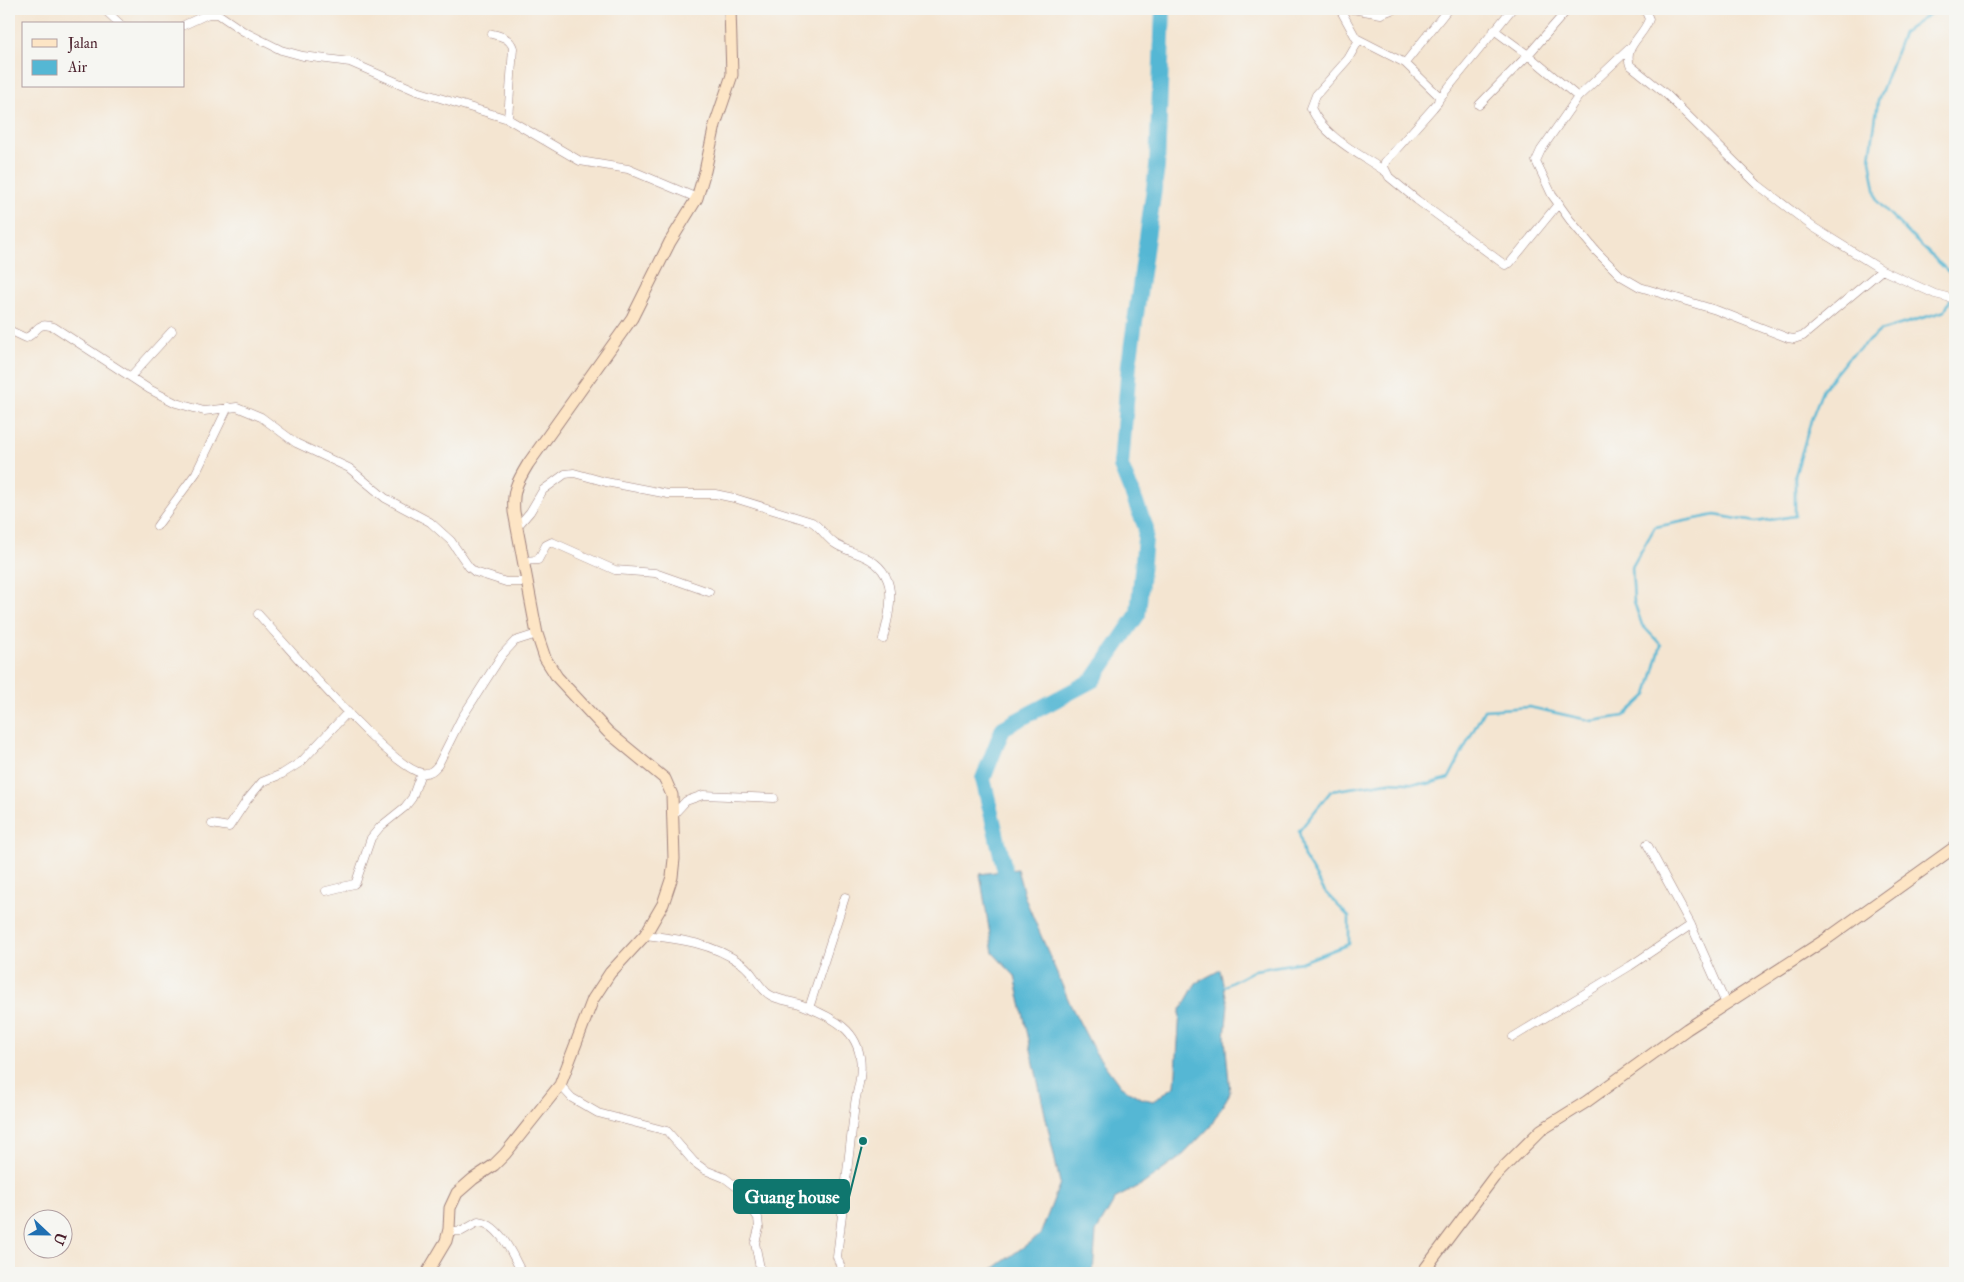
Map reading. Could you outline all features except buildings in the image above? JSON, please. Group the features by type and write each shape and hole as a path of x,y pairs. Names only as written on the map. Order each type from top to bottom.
{"street":[{"path":"104,9 118,22"},
{"path":"427,1273 446,1241 450,1208 457,1192 494,1165 505,1154 560,1085 593,999 610,973 645,934 664,904 672,877 674,852 672,795 665,779 608,732 557,677 545,658 537,634 513,499 520,477 549,433 632,318 670,242 696,198 703,179 715,125 732,75 730,9"},
{"path":"1394,9 1381,14 1352,9 1341,10 1353,34 1359,40 1405,63 1439,98"},
{"path":"1405,63 1448,9"},
{"path":"1386,172 1384,167 1388,157 1422,122 1439,98 1512,9"},
{"path":"1479,105 1528,55 1568,9"},
{"path":"1642,9 1648,16 1648,24 1630,48 1578,97 1536,158 1537,167 1559,203 1570,220 1596,251 1621,276 1640,287 1716,310 1794,339 1803,336 1882,270"},
{"path":"185,26 208,14 218,14 243,31 280,50 303,56 350,62 412,89 508,119 580,161 628,169 696,198"},
{"path":"1494,30 1528,55 1578,97"},
{"path":"492,34 512,42 508,119"},
{"path":"1359,40 1348,59 1316,95 1311,108 1317,119 1349,148 1386,172 1417,200 1505,264 1510,263 1559,203"},
{"path":"1630,48 1628,60 1636,72 1666,94 1758,184 1813,227 1882,270 1935,294 1955,299"},
{"path":"9,330 26,338 30,337 38,326 54,327 149,389 176,403 204,411 228,407 244,409 261,417 296,443 349,468 385,498 430,522 451,541 469,567 475,572 506,582 528,582"},
{"path":"131,376 172,331"},
{"path":"157,526 196,473 228,407"},
{"path":"517,526 530,512 543,490 565,474 574,473 606,482 668,494 714,494 766,507 812,522 832,542 877,564 890,588 891,602 883,640"},
{"path":"523,561 538,560 546,545 552,542 610,568 626,572 641,571 655,573 709,592"},
{"path":"258,614 366,732 402,762 421,773 427,773 438,765 461,719 508,648 519,639 537,634"},
{"path":"212,824 229,828 247,800 262,782 282,774 301,762 348,712"},
{"path":"326,891 356,882 371,838 380,827 408,803 418,785 421,773"},
{"path":"673,815 686,801 703,795 774,798"},
{"path":"1647,844 1691,926 1726,1004"},
{"path":"1422,1273 1494,1177 1537,1134 1726,1004 1954,852"},
{"path":"808,1008 845,897"},
{"path":"1513,1037 1630,966 1691,926"},
{"path":"645,934 688,940 707,946 742,964 751,972 767,994 808,1008 840,1022 849,1030 855,1041 861,1066 854,1104 837,1257 843,1273"},
{"path":"560,1085 572,1098 598,1113 657,1127 666,1131 694,1162 705,1170 725,1178 738,1188 758,1218 759,1228 755,1243 761,1273"},
{"path":"448,1231 462,1231 478,1222 490,1226 502,1239 522,1273"}],"water":[{"path":"1017,869 1025,898 1071,1006 1095,1052 1121,1087 1141,1098 1153,1101 1175,1086 1180,1011 1196,983 1220,970 1228,1004 1225,1038 1230,1093 1210,1127 1181,1157 1143,1184 1116,1198 1096,1232 1093,1273 987,1273 1040,1235 1060,1183 1015,976 993,953 980,874"}],"waterway":[{"path":"1010,892 983,779 1003,728 1093,680 1138,614 1146,528 1121,466 1129,364 1157,167 1163,9"},
{"path":"1937,9 1903,33 1878,101 1870,159 1877,201 1955,278"},
{"path":"1223,987 1255,970 1302,962 1349,944 1349,917 1325,892 1304,857 1299,831 1331,791 1388,782 1428,784 1449,778 1484,710 1529,707 1593,721 1624,716 1647,695 1661,645 1642,625 1634,602 1632,567 1655,527 1715,515 1755,522 1795,516 1795,476 1812,417 1823,389 1848,358 1880,331 1945,311 1955,289"}],"place":[{"name":"Guang house","path":"863,1141"}]}
